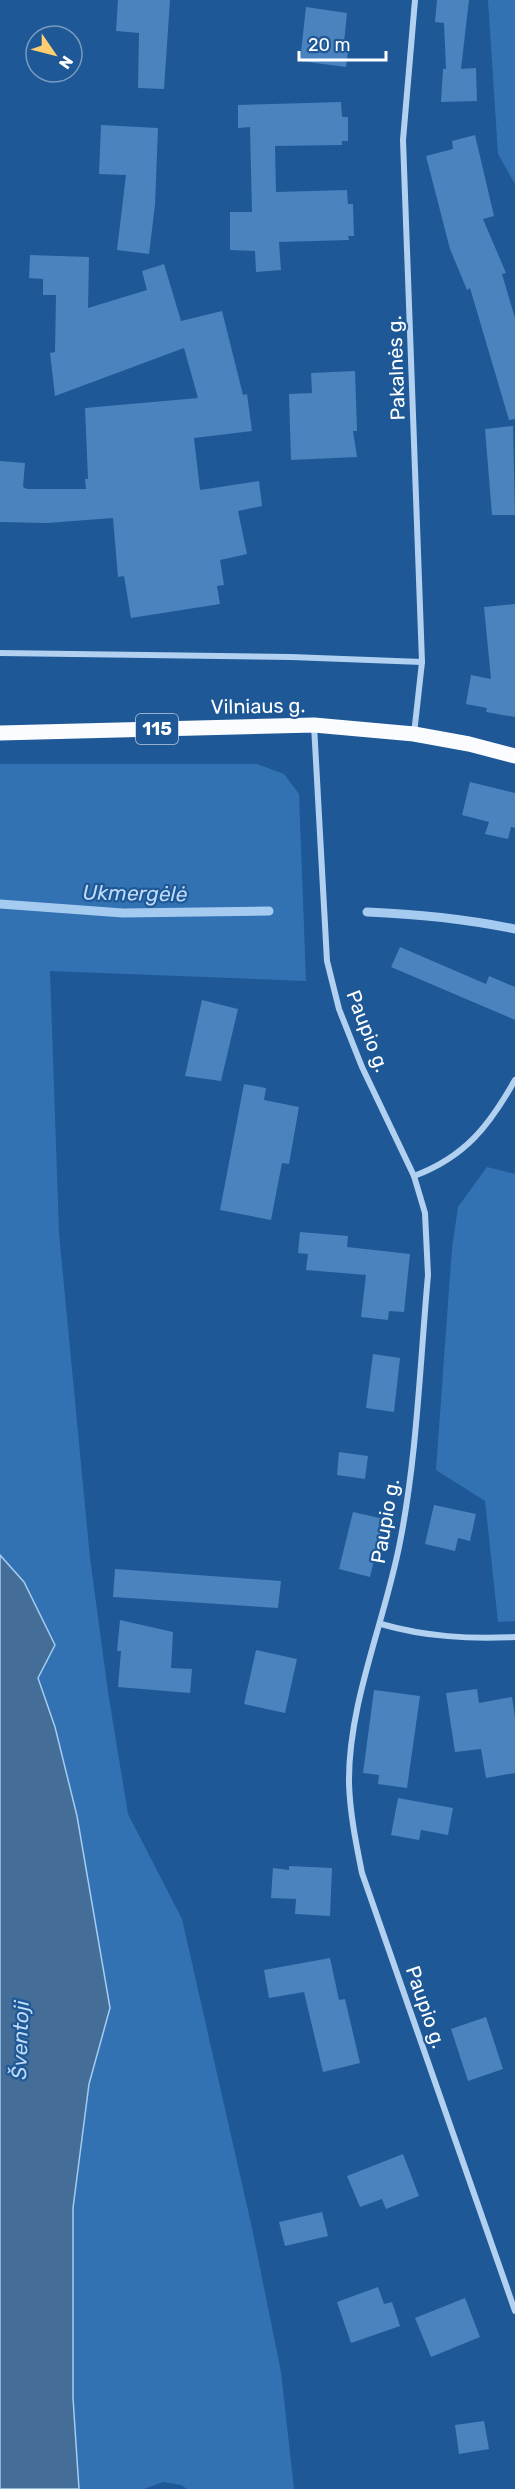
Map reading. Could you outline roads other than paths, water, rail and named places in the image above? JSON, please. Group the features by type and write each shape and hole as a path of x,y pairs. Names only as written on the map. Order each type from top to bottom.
{"main road":[{"name":"Vilniaus g.","path":"0,733 314,725 414,734 469,744 515,756"}],"street":[{"name":"Pakalnės g.","path":"414,734 422,662 403,140 415,0"},
{"path":"0,653 291,657 422,662"},
{"name":"Paupio g.","path":"314,725 327,961 339,1009 362,1067 414,1176 425,1213 428,1275 408,1494 400,1543 363,1687 354,1735 349,1781 352,1825 362,1873 515,2311"},
{"path":"414,1176 435,1168 481,1134 515,1080"},
{"path":"381,1624 443,1637 515,1637"}],"water":[{"name":"Šventoji","path":"0,1555 24,1582 55,1645 38,1678 55,1727 77,1816 110,2008 89,2084 73,2208 73,2398 79,2489 0,2489"}],"waterway":[{"name":"Ukmergėlė","path":"0,904 123,913 269,911"},
{"name":"Ukmergėlė","path":"367,912 478,922 515,929"}]}
